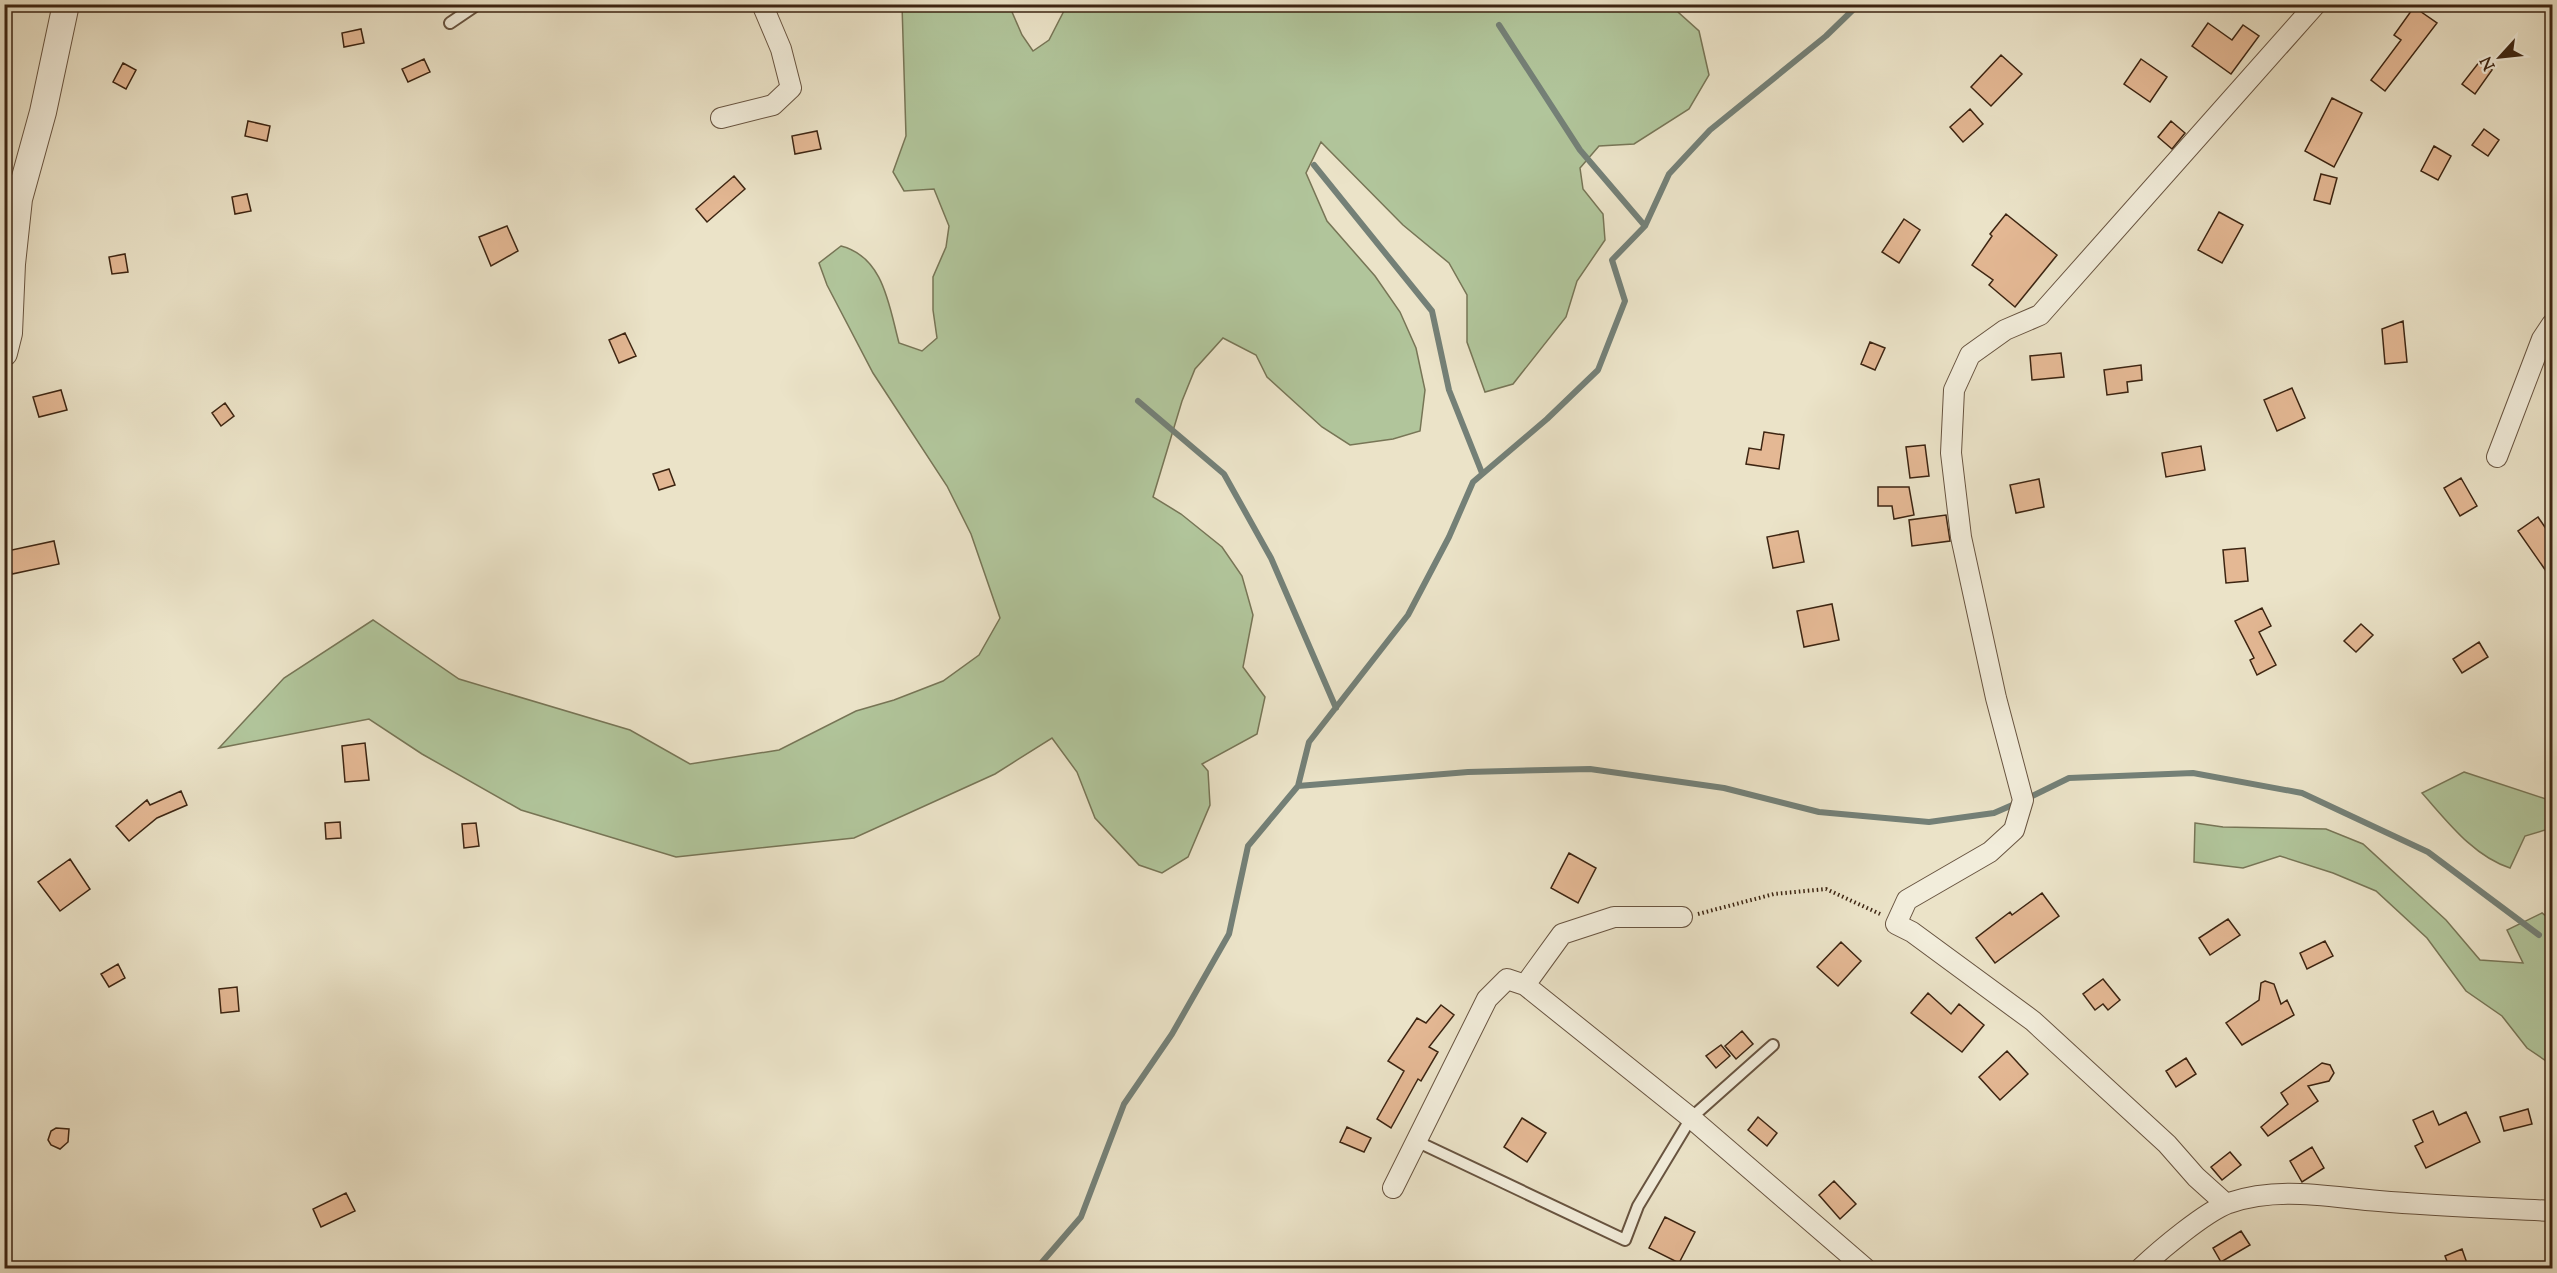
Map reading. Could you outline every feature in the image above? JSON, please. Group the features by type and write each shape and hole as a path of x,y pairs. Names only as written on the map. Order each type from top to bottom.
{"street":[{"path":"4,353 9,333 12,264 19,199 43,112 66,4"},
{"path":"721,118 773,105 791,88 781,49 762,4"},
{"path":"2226,1204 2196,1177 2167,1144 2033,1021 1912,932 1896,924 1907,900 1990,852 2014,830 2023,800 1996,698 1959,516 1951,453 1954,390 1970,355 2005,330 2040,315 2213,119 2300,26 2316,4"},
{"path":"2497,457 2542,339 2553,324"},
{"path":"1525,985 1562,934 1614,917 1682,917"},
{"path":"1393,1188 1487,999 1507,979 1525,985 1691,1118 1865,1269"},
{"path":"2141,1269 2159,1251 2226,1204 2258,1195 2291,1192 2379,1201 2553,1211"}],"lane":[{"path":"450,23 478,4"},
{"path":"1416,1141 1625,1240 1638,1206 1691,1118 1773,1045"}],"path":[{"path":"1682,917 1774,894 1826,889 1864,905 1896,924"}],"green space":[{"path":"902,5 1009,5 1022,35 1033,51 1049,40 1067,5 1675,5 1678,12 1699,31 1709,75 1689,109 1634,144 1599,146 1580,168 1583,189 1603,214 1605,240 1577,281 1566,317 1513,384 1485,392 1467,342 1467,295 1449,263 1403,225 1321,142 1306,173 1327,221 1375,276 1400,312 1416,348 1425,390 1420,431 1393,439 1350,445 1322,427 1267,377 1256,355 1223,338 1195,369 1182,401 1153,497 1181,514 1222,547 1242,576 1253,615 1243,667 1265,697 1257,734 1202,764 1208,771 1210,805 1188,857 1162,873 1139,865 1095,818 1077,772 1052,738 995,774 854,838 676,857 521,810 422,754 369,719 219,748 284,678 373,620 459,679 630,730 690,764 779,750 856,711 894,700 943,681 979,655 1000,618 971,534 947,486 873,373 827,285 819,263 841,246 855,252 876,272 888,299 899,343 922,351 937,338 933,310 933,277 946,247 949,226 934,189 904,191 893,172 906,136"},
{"path":"2464,772 2552,801 2552,828 2525,836 2510,868 2472,846 2422,793"},
{"path":"2195,823 2223,827 2326,829 2363,844 2446,920 2480,960 2523,963 2507,930 2542,913 2552,921 2552,1065 2527,1048 2502,1016 2466,991 2427,938 2376,891 2333,873 2280,856 2243,868 2194,862"}],"building":[{"path":"2414,7 2437,23 2385,91 2371,80 2401,40 2394,35"},
{"path":"2208,23 2232,40 2243,25 2259,36 2231,74 2192,46"},
{"path":"361,29 364,43 344,47 342,33"},
{"path":"2001,55 2022,74 1991,106 1971,87"},
{"path":"424,59 430,72 408,82 402,69"},
{"path":"2141,59 2167,77 2150,102 2124,84"},
{"path":"2480,61 2492,70 2475,94 2462,84"},
{"path":"123,63 136,70 126,89 113,82"},
{"path":"2332,98 2362,113 2334,167 2305,151"},
{"path":"1970,109 1983,124 1963,142 1950,127"},
{"path":"248,121 270,126 267,141 245,136"},
{"path":"2171,121 2185,133 2172,149 2158,137"},
{"path":"2484,129 2499,140 2488,156 2472,145"},
{"path":"817,131 821,149 795,154 792,136"},
{"path":"2434,146 2451,156 2438,180 2421,171"},
{"path":"2321,174 2337,178 2330,204 2314,200"},
{"path":"734,176 745,189 707,222 696,209"},
{"path":"247,194 251,211 235,214 232,197"},
{"path":"2219,212 2243,225 2222,263 2198,250"},
{"path":"2006,214 2057,255 2015,307 1989,285 1993,280 1972,265 1992,236 1990,234"},
{"path":"1904,219 1920,230 1899,263 1882,252"},
{"path":"507,226 518,251 491,266 479,237"},
{"path":"125,254 128,272 112,274 109,257"},
{"path":"2403,321 2407,362 2385,364 2382,329"},
{"path":"625,333 636,356 619,363 609,340"},
{"path":"1870,342 1885,348 1875,370 1861,364"},
{"path":"2061,353 2064,377 2032,380 2030,356"},
{"path":"2141,365 2142,380 2127,382 2128,392 2107,395 2104,370"},
{"path":"2292,388 2305,418 2277,431 2264,400"},
{"path":"61,390 67,410 39,417 33,397"},
{"path":"225,403 234,416 221,426 212,413"},
{"path":"1764,432 1784,435 1779,469 1746,464 1749,448 1761,450"},
{"path":"1925,445 1929,476 1910,478 1906,447"},
{"path":"2201,446 2205,470 2166,477 2162,453"},
{"path":"669,469 675,485 659,490 653,474"},
{"path":"2461,478 2477,506 2460,516 2444,488"},
{"path":"2039,479 2044,507 2016,513 2010,485"},
{"path":"1878,487 1909,487 1914,515 1894,519 1892,506 1878,506"},
{"path":"1946,515 1950,541 1912,546 1909,520"},
{"path":"2538,517 2553,539 2553,581 2518,531"},
{"path":"1798,531 1804,562 1773,568 1767,537"},
{"path":"54,541 59,564 12,574 7,551"},
{"path":"2245,548 2248,581 2226,583 2223,550"},
{"path":"1832,604 1839,640 1804,647 1797,611"},
{"path":"2262,608 2271,626 2259,632 2276,665 2257,675 2250,660 2254,658 2235,621"},
{"path":"2361,624 2373,635 2356,652 2344,641"},
{"path":"2479,642 2488,657 2462,673 2453,659"},
{"path":"365,743 369,780 345,782 342,746"},
{"path":"181,791 187,805 157,818 129,841 116,826 147,800 150,805"},
{"path":"340,822 341,838 326,839 325,823"},
{"path":"476,823 479,846 464,848 462,824"},
{"path":"1569,853 1596,868 1578,903 1551,888"},
{"path":"70,859 90,889 60,911 38,882"},
{"path":"2042,893 2059,916 1995,963 1976,938 2010,912 2012,915"},
{"path":"2228,919 2240,935 2210,955 2199,938"},
{"path":"2325,941 2333,956 2307,969 2300,953"},
{"path":"1841,942 1861,961 1838,986 1817,967"},
{"path":"118,964 125,978 109,987 101,974"},
{"path":"2103,979 2120,1000 2108,1010 2103,1004 2095,1010 2083,994"},
{"path":"2265,981 2274,984 2281,1004 2287,1000 2294,1015 2242,1045 2226,1023 2259,1000 2261,983"},
{"path":"237,987 239,1011 221,1013 219,989"},
{"path":"1928,993 1951,1014 1959,1004 1984,1025 1962,1052 1911,1013"},
{"path":"1441,1005 1454,1015 1429,1047 1438,1052 1421,1081 1418,1079 1391,1128 1377,1119 1404,1071 1388,1061 1417,1018 1426,1023"},
{"path":"1742,1031 1753,1044 1736,1059 1725,1046"},
{"path":"1721,1045 1730,1056 1716,1068 1706,1056"},
{"path":"2007,1051 2028,1074 2000,1100 1979,1077"},
{"path":"2186,1058 2196,1074 2176,1087 2166,1071"},
{"path":"2322,1063 2330,1065 2334,1073 2329,1081 2308,1086 2318,1101 2268,1136 2261,1127 2288,1104 2281,1093"},
{"path":"2528,1109 2532,1124 2504,1131 2500,1117"},
{"path":"2433,1111 2439,1125 2466,1112 2480,1142 2426,1168 2415,1146 2423,1142 2413,1120"},
{"path":"1758,1117 1777,1133 1767,1146 1748,1130"},
{"path":"1522,1118 1546,1133 1527,1162 1504,1147"},
{"path":"1347,1127 1371,1138 1364,1152 1340,1142"},
{"path":"56,1128 69,1129 68,1142 60,1149 51,1145 48,1140 51,1131"},
{"path":"2312,1147 2324,1168 2302,1182 2290,1161"},
{"path":"2230,1152 2241,1165 2222,1180 2211,1167"},
{"path":"1834,1181 1856,1204 1840,1219 1819,1195"},
{"path":"346,1193 355,1211 321,1227 313,1209"},
{"path":"1665,1217 1695,1232 1679,1263 1649,1248"},
{"path":"2241,1231 2250,1245 2221,1262 2213,1248"},
{"path":"2462,1249 2469,1269 2450,1269 2445,1256"}],"waterway":[{"path":"1037,1268 1081,1217 1124,1104 1172,1034 1229,934 1248,846 1298,786 1309,742 1408,615 1449,537 1473,482 1547,419 1598,370 1625,301 1612,260 1645,226 1669,174 1710,130 1826,36 1859,4"},
{"path":"1499,25 1580,150 1645,226"},
{"path":"1314,165 1432,311 1449,390 1482,473"},
{"path":"1138,401 1224,474 1271,558 1336,708"},
{"path":"1298,786 1468,772 1590,769 1724,788 1819,812 1929,822 1994,813 2017,803"},
{"path":"2026,799 2069,778 2193,773 2302,793 2428,852 2539,935"}]}
